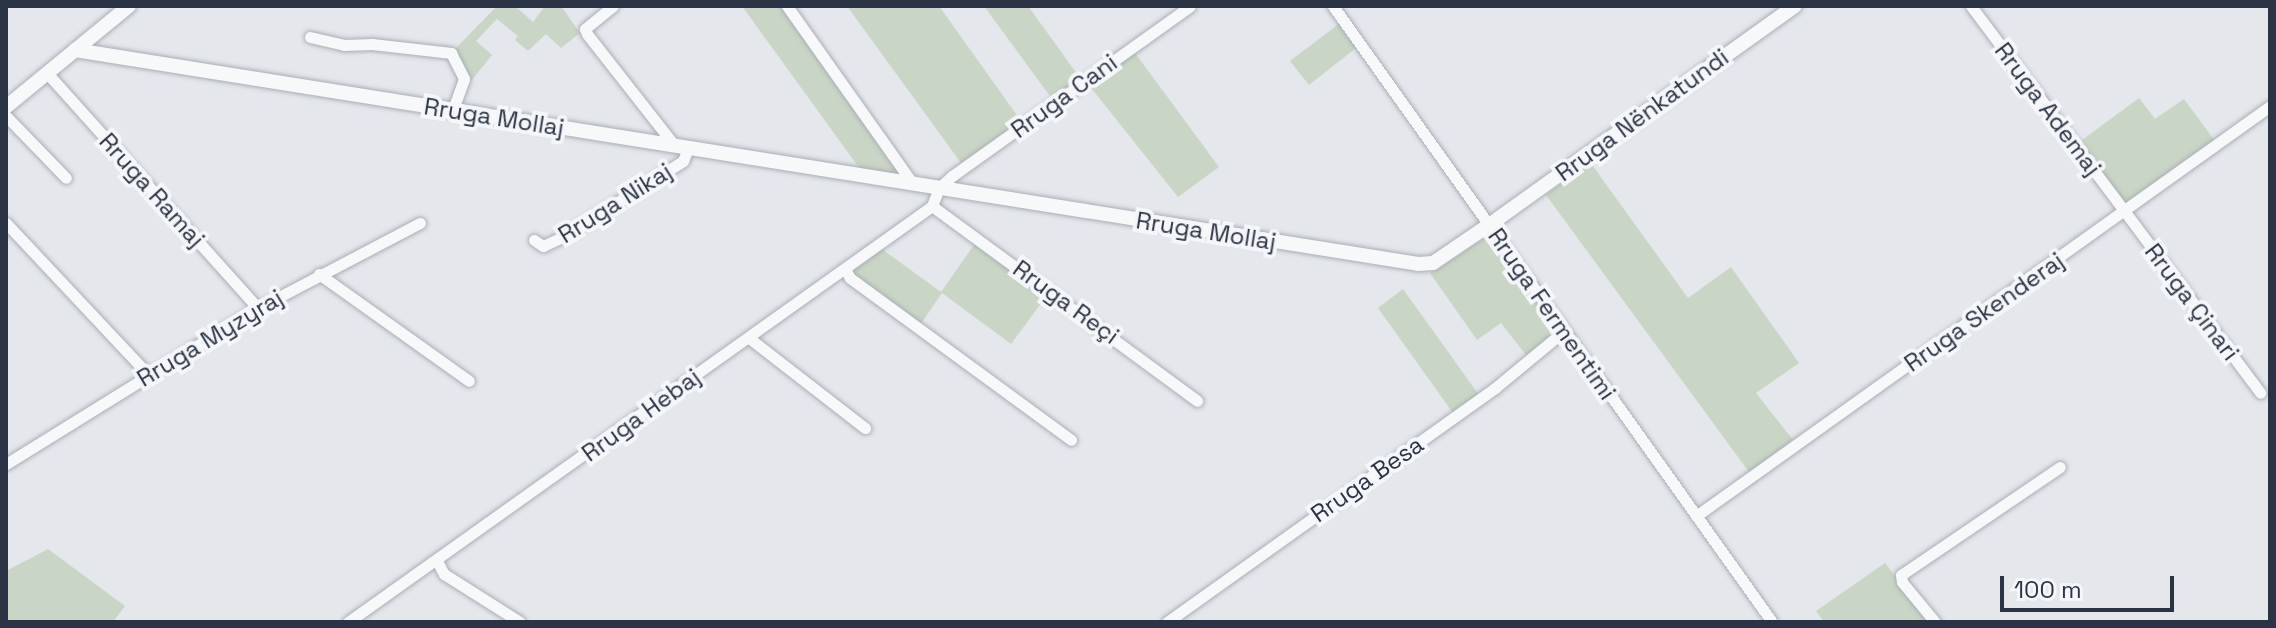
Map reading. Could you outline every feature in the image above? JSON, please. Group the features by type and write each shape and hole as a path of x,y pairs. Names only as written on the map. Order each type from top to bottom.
{"street":[{"path":"6,107 129,6"},
{"path":"613,6 585,29 587,34 681,147"},
{"path":"787,6 913,184"},
{"name":"Rruga Cani","path":"939,188 1190,6"},
{"name":"Rruga Fermentimi","path":"1333,6 1772,622"},
{"name":"Rruga Nënkatundi","path":"1489,225 1795,6"},
{"name":"Rruga Ademaj","path":"1971,6 2124,212"},
{"path":"310,37 344,45 372,44 451,53 464,79 453,110"},
{"name":"Rruga Mollaj","path":"75,50 1418,264 1433,263 1489,225"},
{"name":"Rruga Ramaj","path":"47,73 258,308"},
{"name":"Rruga Skenderaj","path":"1696,516 2270,106"},
{"path":"6,116 66,178"},
{"name":"Rruga Nikaj","path":"534,240 543,246 559,239 683,161 681,147"},
{"path":"932,206 939,188"},
{"name":"Rruga Hebaj","path":"348,622 932,206"},
{"name":"Rruga Reçi","path":"932,206 1197,401"},
{"name":"Rruga Çinari","path":"2124,212 2260,393"},
{"path":"6,223 148,374"},
{"name":"Rruga Myzyraj","path":"6,464 258,308 420,223"},
{"path":"845,269 850,278 1071,440"},
{"path":"319,274 469,381"},
{"name":"Rruga Besa","path":"1167,622 1495,388 1564,331"},
{"path":"749,338 865,428"},
{"path":"1935,622 1902,582 1901,575 2060,467"},
{"path":"437,561 444,574 520,622"}],"green space":[{"path":"497,6 515,6 533,22 545,6 561,6 580,33 561,48 546,34 528,51 515,40 518,36 497,19 476,41 492,55 471,81 455,49"},
{"path":"742,6 782,6 900,173 899,176 860,169"},
{"path":"847,6 939,6 1021,121 961,163"},
{"path":"984,6 1028,6 1080,78 1052,99"},
{"path":"1340,23 1356,48 1309,85 1290,61"},
{"path":"1135,53 1219,167 1178,197 1088,84"},
{"path":"2139,98 2155,119 2184,99 2215,141 2122,205 2078,143"},
{"path":"1590,162 1688,298 1731,267 1799,363 1756,393 1793,440 1749,472 1546,195"},
{"path":"1488,236 1551,324 1548,340 1526,355 1501,323 1477,340 1430,273"},
{"path":"976,242 1048,294 1011,344 942,293 920,325 856,279 853,273 853,267 879,247 941,292"},
{"path":"1403,289 1479,395 1453,413 1378,308"},
{"path":"48,549 125,606 113,622 6,622 6,571"},
{"path":"1885,563 1931,622 1824,622 1816,611"}]}
